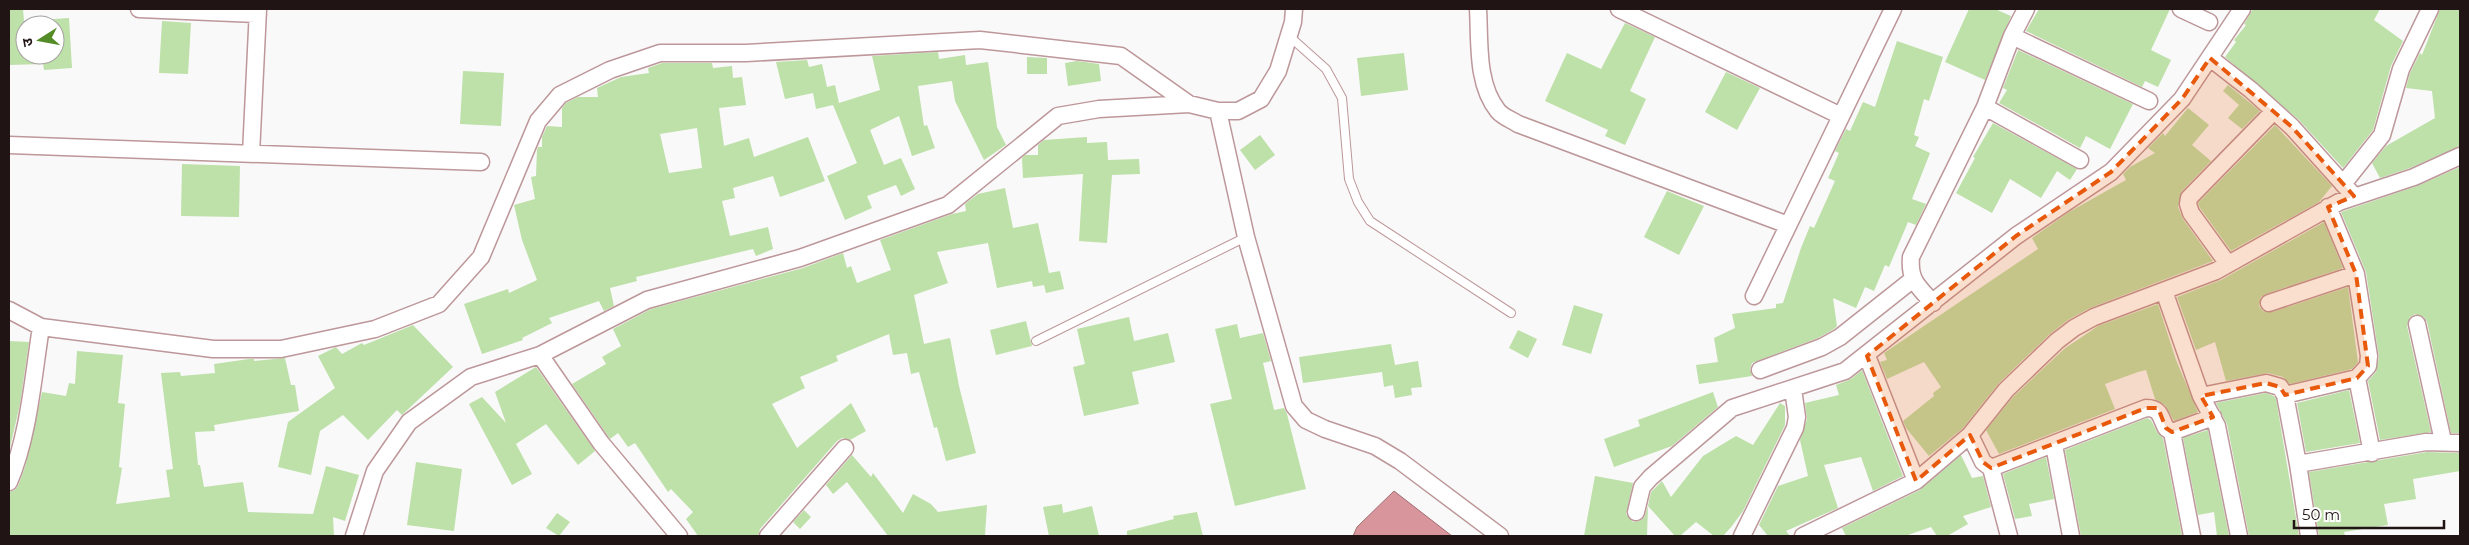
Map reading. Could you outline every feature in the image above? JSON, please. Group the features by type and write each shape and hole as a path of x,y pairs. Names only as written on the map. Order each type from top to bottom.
{"street":[{"path":"139,9 258,11 251,154"},
{"path":"354,536 375,471 410,422 471,377 540,355 647,300 800,258 948,205 1058,116 1099,108 1189,104 1218,111 1238,111 1261,98 1278,71 1294,22 1294,9"},
{"path":"1478,9 1481,69 1489,97 1499,113 1518,124 1788,225"},
{"path":"1620,9 1841,116"},
{"path":"1754,296 1893,9"},
{"path":"1933,303 1912,280 1910,269 1911,257 1985,107 2012,36 2026,9"},
{"path":"2182,9 2209,22"},
{"path":"1636,512 1642,487 1650,477 1685,450 1719,417 1732,408 1845,370 1866,356 2016,236 2111,172 2182,99 2242,9"},
{"path":"2343,184 2382,134 2401,69 2430,9"},
{"path":"2012,36 2148,101"},
{"path":"9,310 41,327 213,349 281,349 375,330 439,304 481,257 538,121 560,95 610,70 660,53 746,53 980,40 1121,56 1189,104"},
{"path":"2210,58 2274,111 2354,196"},
{"path":"1985,107 2080,160"},
{"path":"1218,111 1246,237 1294,406 1306,420 1325,429 1375,446 1400,461 1500,536"},
{"path":"2228,264 2191,213 2188,204 2189,198 2274,111"},
{"path":"9,145 481,162"},
{"path":"1803,536 1916,481 1970,435 2006,390 2057,341 2074,328 2094,318 2228,264 2328,207 2354,196 2414,177 2460,156"},
{"path":"2285,395 2357,378 2368,366 2369,356 2356,274 2328,207"},
{"path":"2269,304 2356,274"},
{"path":"1760,370 1822,347 1840,337 1912,280"},
{"path":"2164,291 2201,396 2213,417 2222,441 2240,536"},
{"path":"2417,324 2443,441"},
{"path":"9,482 25,432 41,327"},
{"path":"540,355 602,443 679,536"},
{"path":"1866,356 1916,481"},
{"path":"2357,378 2372,453"},
{"path":"2201,396 2266,383 2280,387 2285,395 2298,464 2308,536"},
{"path":"1742,536 1795,428 1797,412 1793,389"},
{"path":"1991,468 2146,408 2154,408 2159,412 2166,428 2172,432 2192,536"},
{"path":"2172,432 2213,417"},
{"path":"1970,435 1983,462 1991,468 2008,536"},
{"path":"2298,464 2372,453 2426,442 2460,443"},
{"path":"2054,445 2071,536"},
{"path":"768,536 845,448"}],"lane":[{"path":"1289,36 1326,69 1342,98 1350,179 1358,202 1370,221 1511,313"},
{"path":"1036,341 1246,237"}],"highlighted area":[{"path":"2210,58 2292,127 2354,196 2328,207 2356,274 2368,366 2357,378 2285,395 2280,387 2266,383 2201,396 2213,417 2172,432 2166,428 2158,408 2146,408 1991,468 1983,462 1970,435 1916,481 1867,356 2016,236 2111,172 2182,99"}],"shaded area":[{"path":"1394,491 1452,536 1353,536 1357,527"}],"building":[{"path":"9,9 23,9 24,15 15,15 15,65 9,65"},
{"path":"1969,9 1995,9 2011,16 1985,80 1945,62"},
{"path":"2039,9 2170,9 2151,50 2171,60 2158,87 2145,81 2142,87 2026,31"},
{"path":"2253,9 2380,9 2374,20 2403,41 2391,66 2373,130 2343,168 2299,120 2225,57 2236,42 2234,40 2246,25 2244,24"},
{"path":"2440,9 2460,9 2460,146 2410,168 2380,178 2372,163 2386,146 2435,118 2432,91 2406,88 2410,73 2420,53 2422,55"},
{"path":"65,18 69,18 72,68 44,70 43,65 65,65"},
{"path":"162,21 191,23 188,74 159,73"},
{"path":"1625,23 1655,37 1630,91 1646,99 1625,145 1605,136 1608,130 1545,101 1567,53 1601,69"},
{"path":"1897,41 1943,57 1929,101 1924,99 1914,135 1919,137 1915,146 1930,153 1912,199 1926,204 1916,225 1908,222 1889,267 1885,265 1874,291 1865,287 1856,308 1833,298 1837,326 1834,329 1818,338 1752,363 1750,369 1752,376 1699,384 1696,365 1718,362 1714,338 1735,328 1732,314 1776,308 1776,304 1783,303 1810,226 1814,228 1835,181 1828,178 1839,153 1835,151 1846,129 1850,131 1863,102 1875,107"},
{"path":"2018,50 2133,104 2110,149 2086,136 2080,148 1999,103 2007,90 2003,88"},
{"path":"938,52 939,59 965,55 966,65 988,62 997,127 1006,145 984,160 955,101 952,81 918,86 924,126 927,125 935,148 912,156 899,116 870,130 884,165 901,158 915,189 901,196 896,185 867,196 872,208 845,220 827,176 857,163 833,105 816,109 813,93 785,99 776,62 807,60 809,67 822,64 827,87 835,85 839,103 880,90 872,56"},
{"path":"1404,53 1408,90 1361,96 1357,58"},
{"path":"1027,57 1047,58 1047,74 1027,74"},
{"path":"1077,61 1099,64 1101,81 1068,86 1065,63"},
{"path":"662,63 712,63 713,68 732,66 733,78 742,77 746,105 719,108 724,146 749,138 754,157 808,137 825,181 780,197 773,176 733,188 735,198 722,201 730,236 768,227 773,249 756,256 753,249 636,277 637,281 610,288 614,306 604,311 599,301 549,318 552,323 522,338 523,340 482,354 464,304 508,289 509,293 537,280 522,240 514,205 535,199 531,177 536,176 537,150 538,147 542,147 542,137 547,126 562,127 562,108 566,103 578,97 598,97 597,88 621,77 649,73 648,68","holes":["697,128 702,168 669,173 660,134"]},
{"path":"463,71 504,73 501,126 460,124"},
{"path":"1726,72 1760,88 1737,130 1705,112"},
{"path":"2228,85 2260,111 2242,129 2228,118 2239,105 2223,91"},
{"path":"2188,108 2209,125 2192,145 2211,161 2182,191 2178,207 2183,219 2213,261 2090,308 2068,320 2050,334 1999,383 1963,428 1929,456 1906,428 1903,421 1934,396 1933,393 1941,387 1924,362 1887,379 1880,362 1887,360 1884,353 2038,249 2032,238 2069,212 2126,180 2123,174 2130,167 2155,153 2148,148 2163,133 2165,136"},
{"path":"1993,123 2077,169 2070,180 2057,171 2041,198 2010,179 1992,213 1956,193 1975,158 1973,157"},
{"path":"2275,125 2332,186 2319,202 2231,251 2198,203"},
{"path":"1260,135 1275,155 1255,170 1240,150"},
{"path":"1087,137 1087,143 1107,142 1108,160 1139,159 1140,174 1112,175 1107,243 1079,241 1083,174 1023,178 1022,158 1025,155 1038,155 1038,145 1044,140"},
{"path":"182,164 240,166 239,217 181,216"},
{"path":"2460,167 2460,433 2451,433 2427,322 2424,317 2415,314 2410,317 2407,326 2431,432 2380,440 2368,381 2376,372 2379,357 2366,272 2341,212 2417,186"},
{"path":"1005,188 1013,228 1038,223 1049,273 1060,271 1064,289 1046,293 1044,285 1033,287 1032,281 997,288 988,243 937,252 948,283 914,295 924,344 950,338 959,386 976,453 946,461 937,427 934,428 919,372 911,374 907,353 893,355 889,334 836,356 838,361 800,377 805,388 772,404 797,448 851,403 866,431 850,440 842,438 837,441 760,529 758,536 698,536 686,519 693,512 671,489 668,492 635,443 628,447 618,433 610,439 572,384 606,364 602,357 621,346 613,329 651,309 803,268 843,253 847,268 851,266 857,283 891,270 880,240 952,214 966,211 965,204 978,194"},
{"path":"1667,191 1704,206 1679,255 1644,237"},
{"path":"2324,222 2343,268 2266,294 2261,297 2259,306 2263,311 2272,312 2348,287 2358,362 2352,369 2290,384 2283,377 2268,373 2226,381 2215,342 2196,350 2177,297 2221,280"},
{"path":"2158,304 2176,360 2198,412 2174,421 2165,405 2155,399 2146,370 2105,384 2115,409 1999,454 1986,430 2013,397 2064,349 2098,326"},
{"path":"1574,305 1603,314 1591,354 1562,345"},
{"path":"1129,317 1134,341 1168,333 1175,362 1132,372 1139,404 1084,416 1073,367 1085,364 1077,329"},
{"path":"1026,321 1032,346 996,355 990,330"},
{"path":"1237,324 1240,338 1263,333 1271,361 1263,363 1274,410 1284,408 1287,414 1306,489 1235,506 1210,404 1232,399 1215,329"},
{"path":"413,325 453,367 402,415 397,410 368,440 343,415 320,431 311,475 278,467 288,422 335,388 318,356 336,347 342,354 362,343 364,345"},
{"path":"1518,330 1537,339 1528,358 1509,348"},
{"path":"9,341 29,342 20,404 9,452"},
{"path":"1391,344 1395,365 1418,361 1422,387 1411,388 1412,395 1395,398 1393,385 1384,387 1382,372 1303,383 1299,357"},
{"path":"77,351 123,355 118,403 125,404 119,467 122,468 116,504 170,497 166,470 173,469 161,373 180,372 181,376 215,373 214,364 249,359 254,359 254,361 285,358 291,385 295,385 299,411 214,425 215,431 195,432 198,465 200,465 204,487 243,482 248,512 313,514 326,466 359,475 345,521 333,517 334,536 9,536 9,492 15,490 18,486 25,467 42,392 66,396 69,383 75,384"},
{"path":"536,367 595,451 578,465 546,424 516,444 532,474 512,485 469,404 482,397 506,423 495,392"},
{"path":"1862,370 1903,476 1873,491 1861,457 1824,465 1838,508 1786,531 1790,536 1768,536 1759,525 1778,486 1808,476 1800,440 1807,419 1805,403 1839,395 1836,385 1851,379"},
{"path":"2349,390 2360,443 2306,452 2297,403"},
{"path":"1713,392 1718,407 1672,446 1614,467 1604,439 1640,426 1638,420"},
{"path":"2266,393 2274,396 2276,399 2299,536 2249,536 2227,424 2216,403"},
{"path":"1780,403 1785,406 1785,425 1743,511 1732,526 1723,536 1714,536 1696,522 1680,536 1675,536 1648,506 1651,492 1662,481 1671,497 1703,456 1736,436 1753,445"},
{"path":"2147,418 2151,420 2157,432 2163,438 2182,536 2081,536 2065,450"},
{"path":"2208,430 2229,536 2217,536 2214,512 2198,515 2183,438"},
{"path":"2427,452 2460,453 2460,471 2413,479 2416,499 2384,504 2388,525 2344,532 2345,536 2319,536 2309,472"},
{"path":"852,455 871,477 873,473 903,513 913,494 931,504 938,512 987,505 985,535 888,536 847,482 833,494 826,485"},
{"path":"1961,455 1972,478 1983,476 1991,507 1963,516 1968,524 1947,536 1937,536 1931,527 1905,536 1846,536 1842,528 1920,490"},
{"path":"2046,457 2054,499 2029,504 2032,516 2015,519 2003,474"},
{"path":"416,462 462,469 454,531 407,525"},
{"path":"1595,476 1633,483 1626,514 1633,522 1639,521 1644,518 1648,506 1647,536 1584,536"},
{"path":"1062,504 1063,513 1092,506 1099,536 1049,536 1043,507"},
{"path":"804,510 811,517 800,529 793,522"},
{"path":"1197,512 1203,536 1127,536 1127,531 1174,519 1173,516"},
{"path":"557,513 570,522 559,536 546,528"}]}
